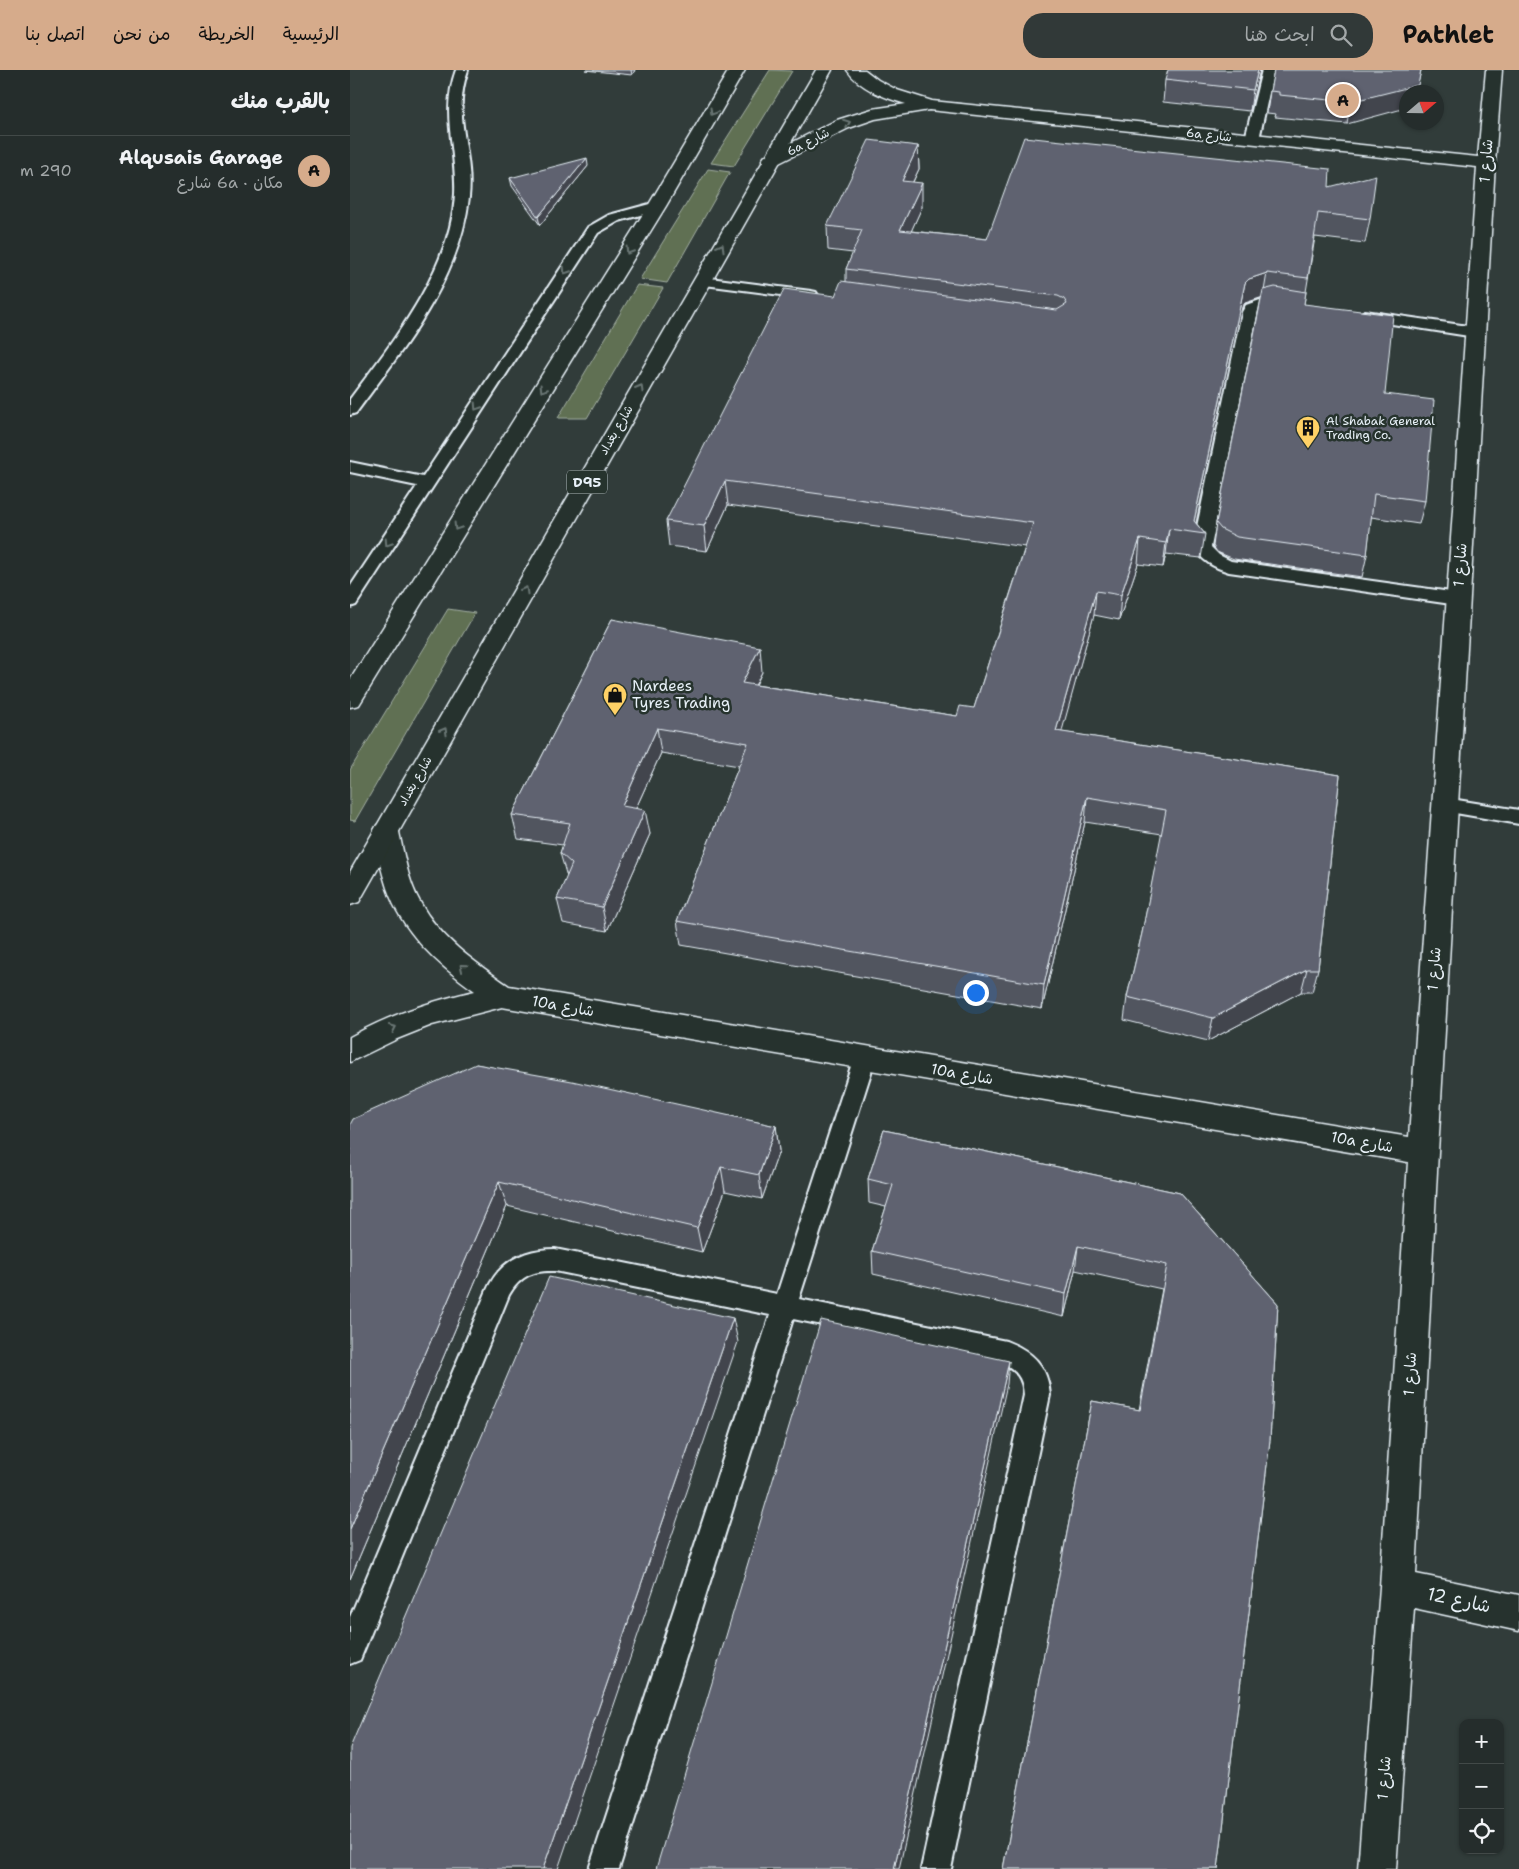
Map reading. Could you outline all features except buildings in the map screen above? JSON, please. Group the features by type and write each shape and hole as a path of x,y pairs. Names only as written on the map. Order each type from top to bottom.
{"street":[{"path":"350,699 657,206 738,70"},
{"name":"شارع بغداد","path":"350,894 824,70"},
{"name":"6a شارع","path":"856,70 870,82 887,92 932,106 1486,163"},
{"name":"شارع 1","path":"1377,1869 1398,1587 1423,1152 1486,163 1494,70"},
{"name":"6a شارع","path":"771,160 843,124 872,114 932,106"},
{"name":"10a شارع","path":"386,832 395,872 408,906 432,939 464,969 502,996"},
{"name":"10a شارع","path":"350,1051 373,1037 415,1018 458,1004 502,996 1423,1152"},
{"name":"شارع 12","path":"1398,1587 1519,1613"}],"lane":[{"path":"350,410 426,300 444,263 456,230 462,197 462,165 452,108 454,90 462,70"},
{"path":"1252,139 1268,70"},
{"path":"350,601 592,230 614,218 657,206"},
{"path":"702,281 830,298"},
{"path":"1298,307 1263,303 1251,308 1202,546 1205,552 1218,562 1228,566 1458,599"},
{"path":"1345,314 1475,332"},
{"path":"350,466 427,482"},
{"path":"1445,805 1519,817"},
{"path":"604,1869 865,1057"},
{"path":"350,1650 498,1290 505,1278 515,1268 534,1260 555,1260 1006,1352 1020,1358 1030,1369 1037,1382 1037,1395 936,1869"}],"green space":[{"path":"770,70 792,71 734,166 711,163"},
{"path":"708,169 730,172 667,283 640,279"},
{"path":"637,285 663,288 587,418 558,418"},
{"path":"448,609 475,613 355,821 350,820 350,770"}],"place":[{"name":"Alqusais Garage","path":"1343,100"},
{"name":"Al Shabak General Trading Co.","path":"1308,449"},
{"name":"Nardees Tyres Trading","path":"615,716"}]}
